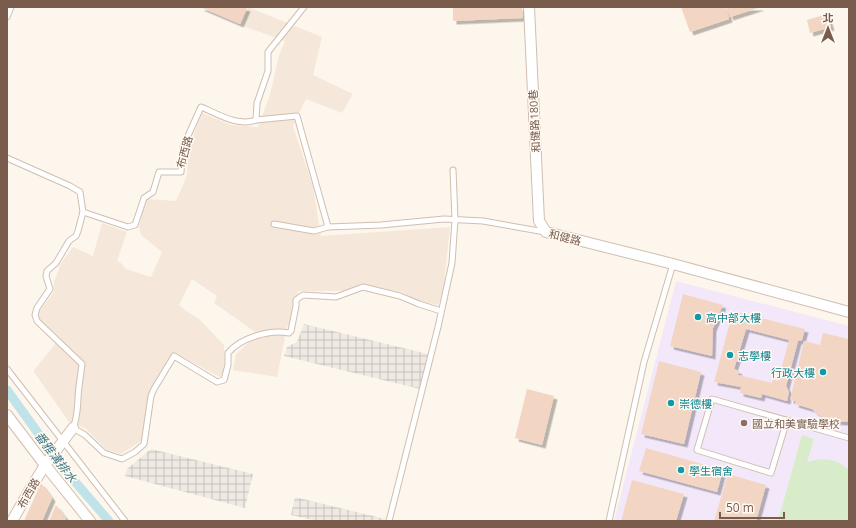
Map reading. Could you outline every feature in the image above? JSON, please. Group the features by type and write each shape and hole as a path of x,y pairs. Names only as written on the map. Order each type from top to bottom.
{"street":[{"name":"和健路180巷","path":"529,7 539,221 546,232"},
{"name":"和健路","path":"546,232 673,264 849,312"},
{"path":"7,415 47,463 90,521"},
{"name":"布西路","path":"12,521 47,463 73,428"}],"lane":[{"path":"7,17 11,7"},
{"path":"256,120 257,103 268,71 268,52 304,7"},
{"name":"布西路","path":"83,212 128,227 135,225 144,198 153,192 159,172 181,172 183,147 201,107 238,122 249,123 256,120 297,116 328,227"},
{"path":"7,158 70,186 80,192 83,212 79,229 76,236 70,241 56,263 47,271 46,276 50,289 37,308 35,314 37,321 82,364 79,388 79,406 73,428 85,435 104,453 122,459 135,452 144,444 151,396 174,356 217,382 224,380 228,365 228,353 232,347 267,333 280,331 289,333 291,331 296,300 303,295 336,297 363,287 400,296 441,311"},
{"path":"389,521 436,335 452,263 455,220 453,170"},
{"name":"和健路","path":"274,224 314,231 328,227 381,225 444,219 483,221 546,232"},
{"path":"609,521 644,362 673,264"},
{"path":"7,370 62,444 125,521"},
{"path":"787,420 771,473 697,450 712,399 787,420 849,438"}],"shaded area":[{"path":"248,7 322,37 313,75 353,94 342,113 306,99 293,126 313,187 321,236 450,227 443,292 438,305 416,301 403,292 367,285 342,291 298,291 294,318 287,327 277,377 233,370 236,354 258,334 214,303 217,296 192,279 179,305 198,318 224,345 225,371 220,377 175,353 149,400 144,432 141,441 121,454 107,450 85,428 69,422 34,372 34,370 60,338 39,319 39,312 54,292 54,282 61,263 73,247 93,256 102,223 127,232 117,261 126,269 151,277 162,252 141,235 139,227 145,203 148,199 176,201 187,176 188,149 202,113 231,125 258,127 270,95 279,55 285,41 243,26"},
{"name":"國立和美實驗學校","path":"676,281 849,326 849,521 614,521"},
{"path":"304,324 428,354 420,389 284,356 287,347 297,342"},
{"path":"151,449 253,474 245,508 125,476 127,469"},
{"path":"295,497 385,519 384,521 317,521 291,515"}],"green space":[{"path":"802,435 814,439 807,462 824,459 839,463 849,470 849,521 778,521"}],"building":[{"path":"200,7 243,7 247,8 240,24"},
{"path":"453,7 522,7 523,18 453,21"},
{"path":"681,7 726,7 729,19 690,32"},
{"path":"726,7 761,7 730,17"},
{"path":"827,14 831,27 810,33 807,20"},
{"name":"高中部大樓","path":"683,294 723,305 713,328 712,356 670,346"},
{"name":"志學樓","path":"733,311 805,329 802,340 798,341 786,386 789,392 787,401 762,394 761,398 740,393 741,387 714,382","holes":["746,329 789,340 778,381 773,379 772,383 738,375 739,371 734,369"]},
{"name":"行政大樓","path":"823,333 849,339 849,421 833,421 823,418 812,409 795,404 796,401 790,400 804,341 820,345"},
{"name":"崇德樓","path":"659,361 701,372 684,444 641,434"},
{"path":"527,389 554,396 542,445 515,438"},
{"name":"學生宿舍","path":"646,448 723,470 717,492 639,471"},
{"path":"728,474 766,485 756,521 714,521"},
{"path":"632,480 684,494 676,521 621,521"},
{"path":"41,483 52,498 42,521 24,521"},
{"path":"56,505 66,518 65,521 49,521"}],"waterway":[{"name":"番雅溝排水","path":"7,390 64,469 109,521"}],"place":[{"name":"高中部大樓","path":"698,317"},
{"name":"志學樓","path":"730,355"},
{"name":"行政大樓","path":"823,372"},
{"name":"崇德樓","path":"671,403"},
{"name":"國立和美實驗學校","path":"744,423"},
{"name":"學生宿舍","path":"681,470"}]}
